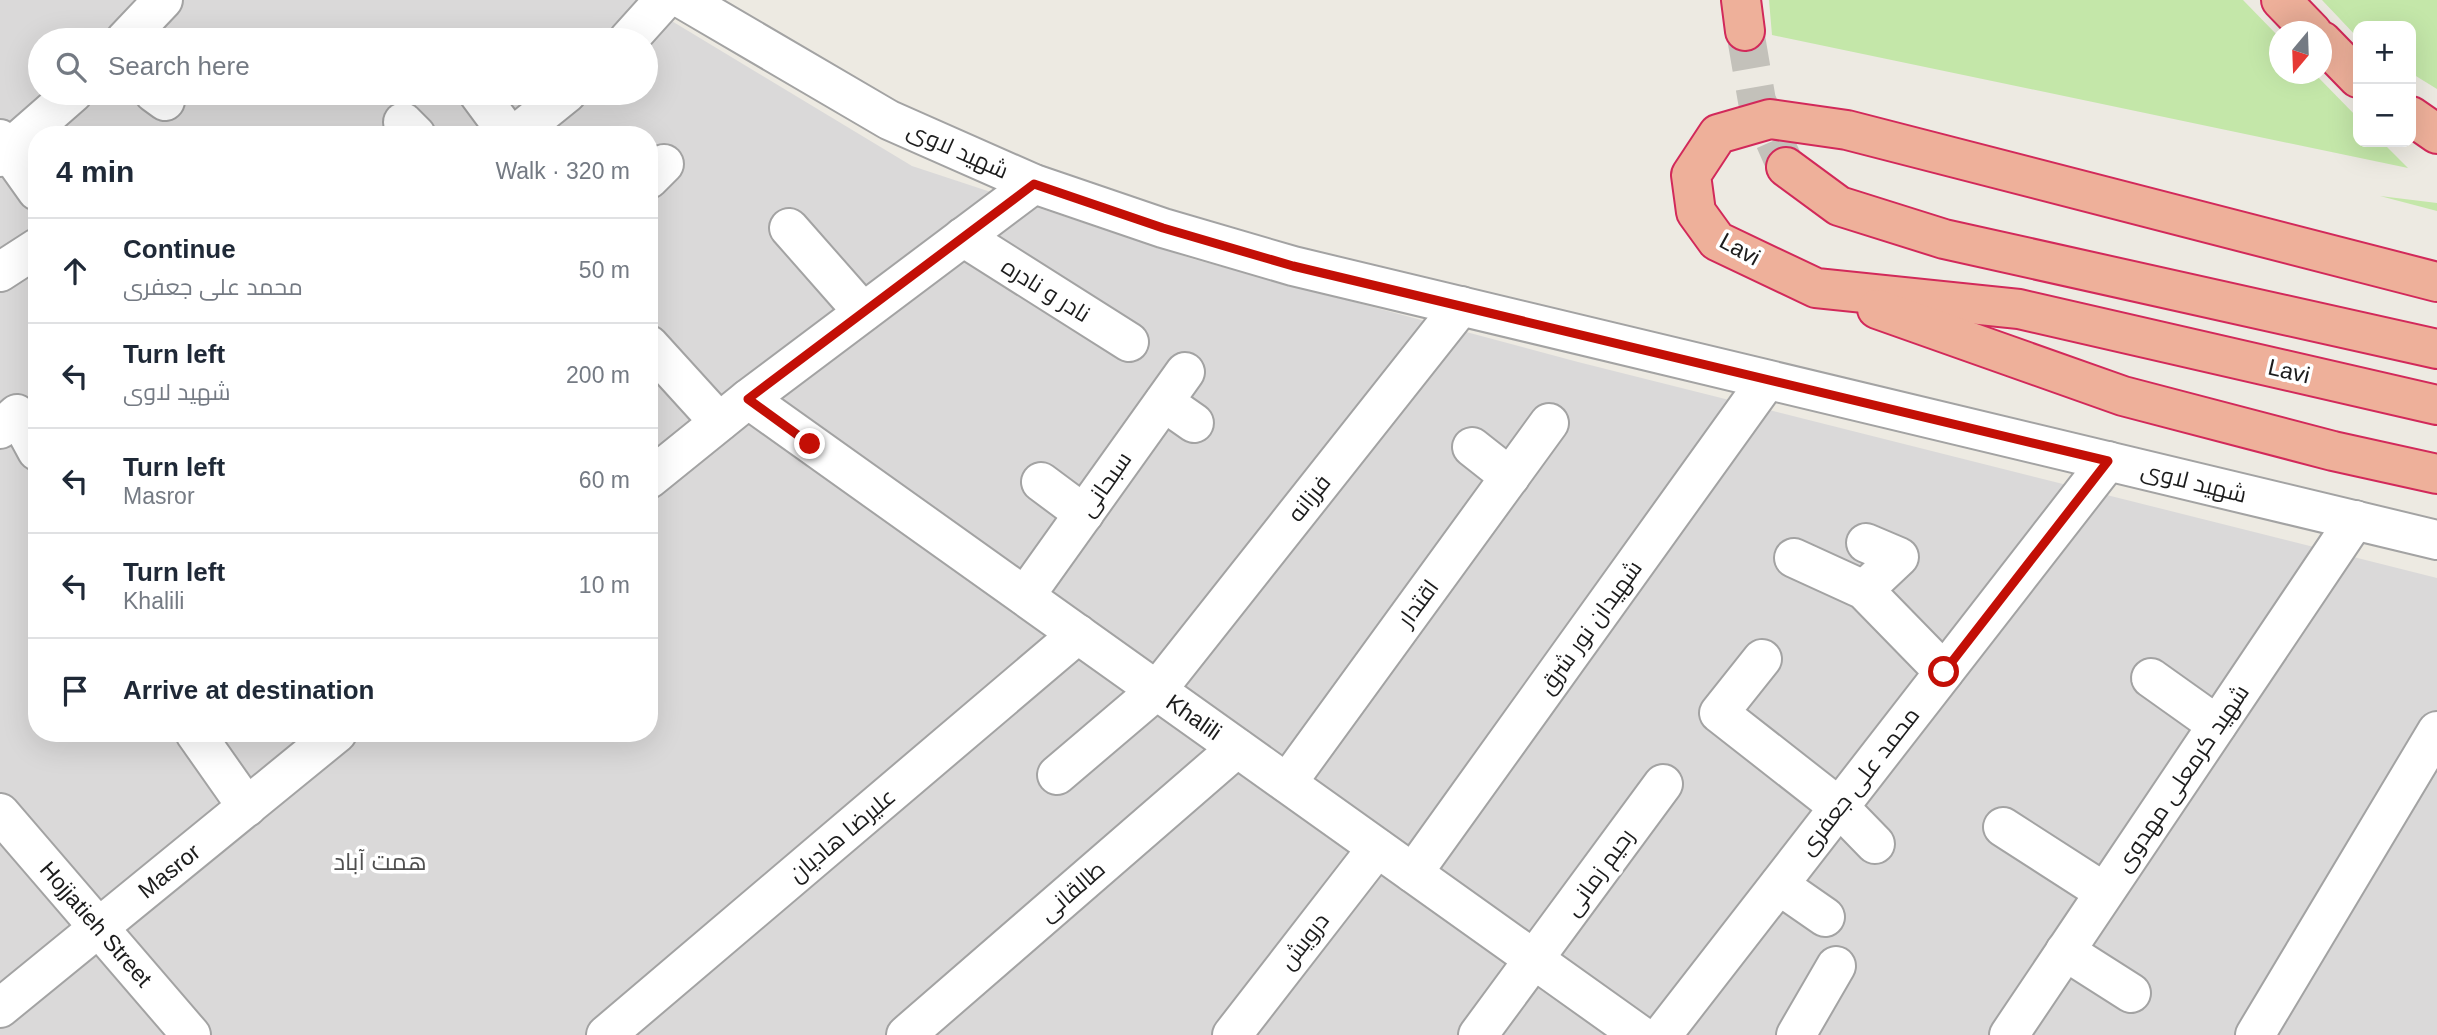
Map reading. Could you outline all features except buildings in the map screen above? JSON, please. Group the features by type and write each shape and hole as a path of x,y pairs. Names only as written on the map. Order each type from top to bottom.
{"highway":[{"path":"2281,0 2301,21"},
{"path":"2332,51 2353,73"},
{"name":"Lavi","path":"2437,282 1847,130 1770,119 1718,134 1690,175 1696,212 1717,241 1816,288 2019,309 2437,405"},
{"path":"2416,119 2437,134"},
{"path":"1786,167 1839,206 1944,239 2437,349"},
{"path":"1816,288 2123,396 2333,451 2437,474"}],"street":[{"path":"136,28 163,0"},
{"path":"639,28 664,0"},
{"name":"شهید لاوی","path":"684,0 889,120 1034,184 1163,228 1280,262 2437,540"},
{"path":"32,126 58,105"},
{"path":"487,105 502,126"},
{"path":"526,126 552,105"},
{"path":"28,129 3,149 28,180"},
{"path":"658,472 748,399 1034,184"},
{"path":"789,228 863,312"},
{"name":"نادر و نادره","path":"963,237 1129,342"},
{"path":"0,272 28,254"},
{"name":"فرزانه","path":"1057,775 1157,690 1461,306"},
{"path":"658,355 719,422"},
{"name":"شهیدان نور شرق","path":"1413,873 1767,380"},
{"name":"Khalili","path":"748,399 1640,1035"},
{"name":"سبحانی","path":"1025,596 1084,514 1181,399"},
{"path":"0,429 17,414 28,434"},
{"name":"اقتدار","path":"1287,783 1549,423"},
{"path":"1472,447 1510,477"},
{"name":"محمد علی جعفری","path":"1662,1035 2108,461"},
{"path":"1041,482 1084,514"},
{"name":"شهید کرمعلی مهدوی","path":"2009,1035 2355,520"},
{"path":"1864,590 1899,557 1866,543"},
{"path":"1794,558 1864,590 1944,672"},
{"name":"علیرضا هادیان","path":"606,1035 1078,634"},
{"path":"1762,659 1719,713 1839,807 1875,844"},
{"path":"2151,678 2217,725"},
{"path":"2256,1035 2437,731"},
{"path":"201,742 247,807"},
{"name":"Masror","path":"0,1008 326,742"},
{"name":"طالقانی","path":"914,1032 1237,748"},
{"name":"رحیم زمانی","path":"1478,1035 1663,784"},
{"name":"Hojjatieh Street","path":"0,813 191,1035"},
{"path":"2003,827 2104,892"},
{"name":"درویش","path":"1232,1035 1377,848"},
{"path":"1779,885 1825,917"},
{"path":"2065,951 2131,993"},
{"path":"1796,1035 1836,965"}],"shaded area":[{"path":"0,0 637,0 912,166 1193,259 1578,362 2437,578 2437,1035 0,1035"}],"green space":[{"path":"1769,0 2243,0 2269,27 2269,84 2325,84 2353,113 2353,147 2387,147 2408,168 1772,35"},
{"path":"2322,0 2437,0 2437,89 2416,76 2416,21 2353,21 2353,33"},
{"path":"2380,196 2437,203 2437,211"}],"tunnel":[{"path":"1745,31 1757,101 1786,167"}],"district":[{"name":"همت آباد","path":"380,861"}],"route":[{"path":"810,444 748,399 1034,184 1163,228 1293,266 2108,461 1944,672"}]}
